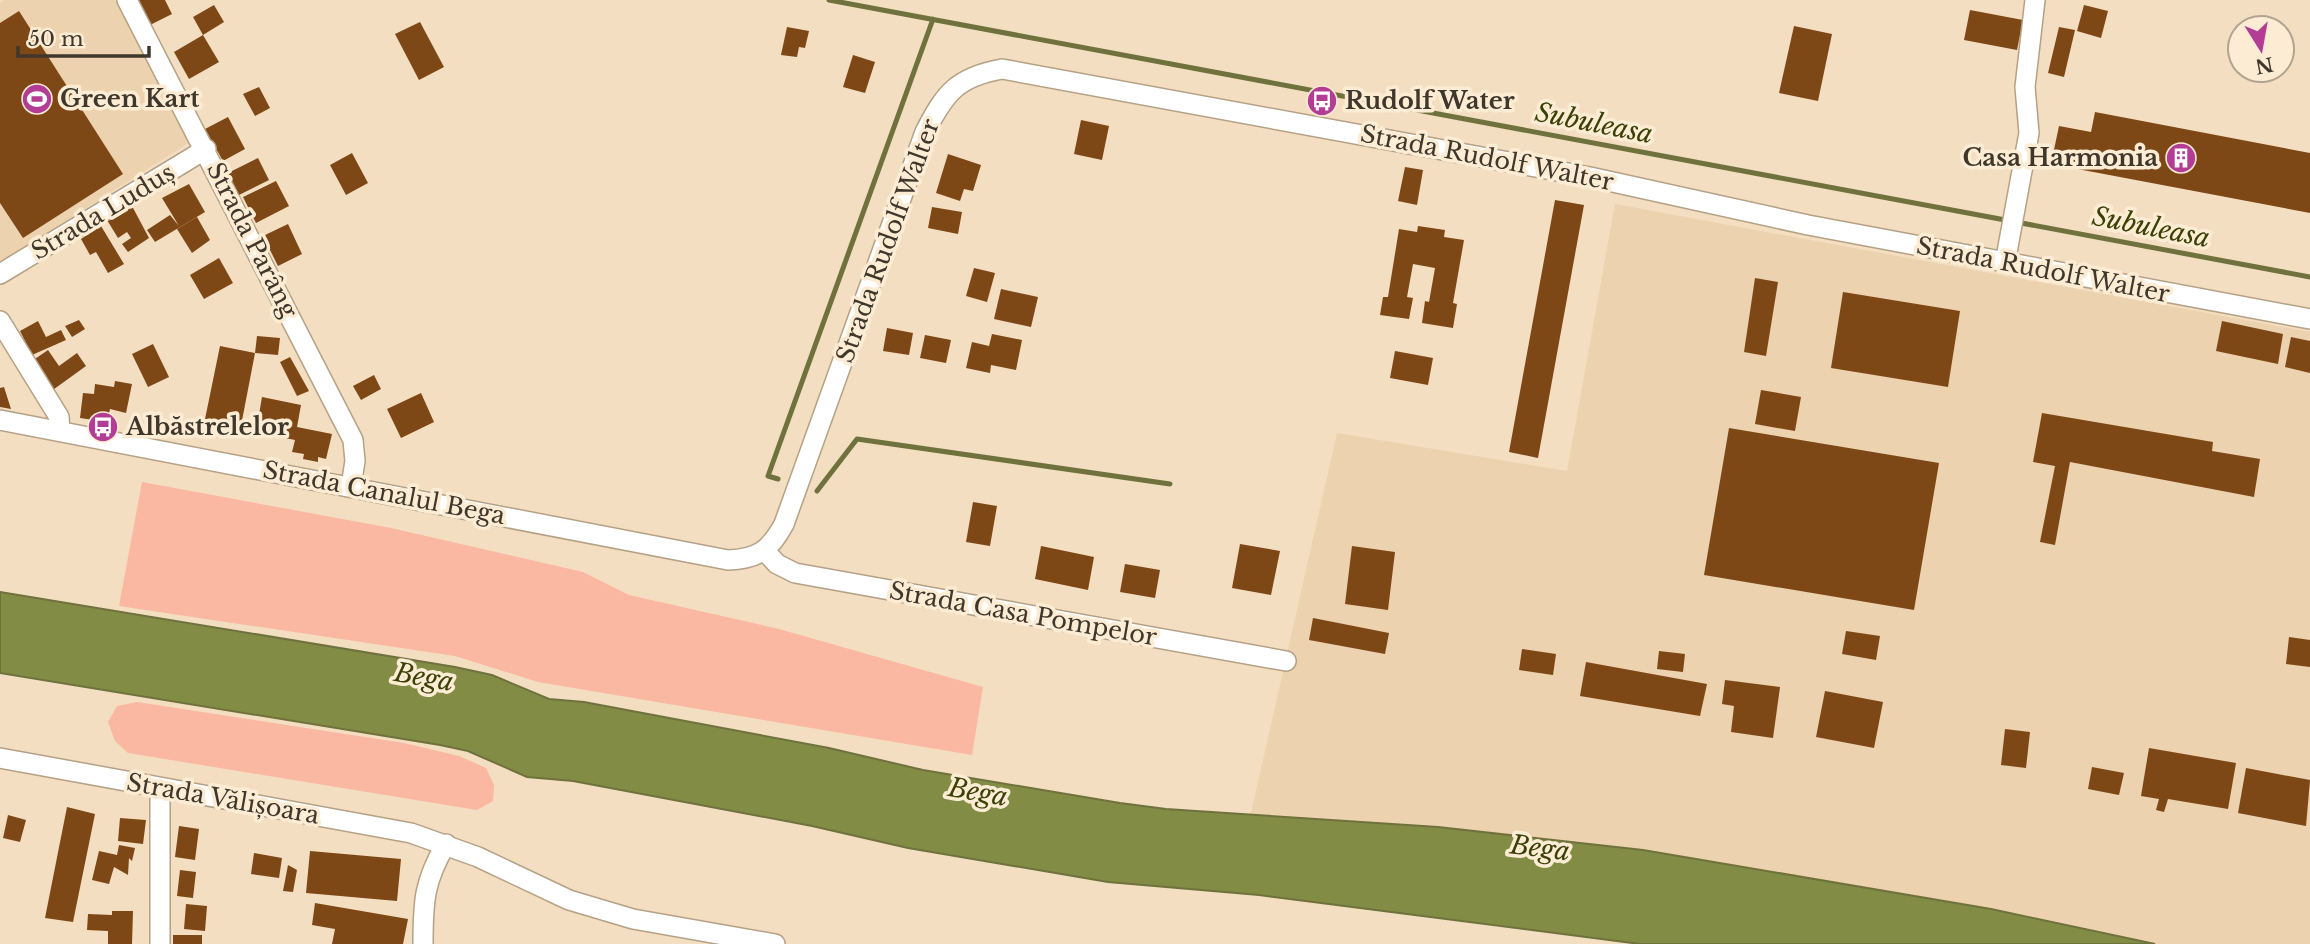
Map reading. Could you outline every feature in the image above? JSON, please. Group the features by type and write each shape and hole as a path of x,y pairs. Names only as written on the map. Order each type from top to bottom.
{"street":[{"name":"Strada Parâng","path":"127,0 206,149 353,440 355,461 351,486"},
{"path":"2005,263 2029,133 2025,87 2035,0"},
{"name":"Strada Rudolf Walter","path":"766,552 784,524 925,132 949,92 980,73 1002,69 1590,177 1808,225 2310,319"},
{"name":"Strada Luduș","path":"0,274 206,149"},
{"path":"0,321 59,417 60,431"},
{"name":"Strada Canalul Bega","path":"0,420 728,560 749,559 766,552"},
{"name":"Strada Casa Pompelor","path":"766,552 777,564 795,573 1286,661"},
{"name":"Strada Vălișoara","path":"0,758 411,833 446,844 569,900 633,919 775,944"},
{"path":"160,788 160,944"},
{"path":"423,944 424,892 429,874 446,844"}],"shaded area":[{"path":"4,0 115,0 190,142 0,263 0,3"},
{"path":"1615,204 2310,332 2310,944 2137,944 1249,822 1337,433 1567,471"},
{"path":"142,482 391,528 583,572 629,595 779,629 983,687 972,755 538,682 455,656 119,606"},
{"path":"137,702 404,743 459,756 486,768 494,785 493,801 477,810 128,753 115,741 108,722 117,706"}],"water":[{"name":"Bega","path":"0,592 455,667 492,675 549,699 584,702 829,748 923,770 1120,803 1166,809 1438,827 1643,850 1991,909 2155,944 1640,944 1259,895 1108,882 908,848 812,826 573,781 527,777 468,751 440,745 0,673"}],"building":[{"path":"138,0 165,0 172,14 150,25"},
{"path":"214,5 224,22 203,35 193,17"},
{"path":"2084,5 2108,11 2101,38 2077,31"},
{"path":"1970,10 2023,20 2017,50 1964,40"},
{"name":"Green Kart","path":"19,11 123,174 23,238 0,203 0,23"},
{"path":"420,22 444,67 419,80 395,34"},
{"path":"1794,26 1832,34 1818,101 1779,93"},
{"path":"787,27 809,31 805,48 799,47 797,57 781,55"},
{"path":"2059,27 2075,30 2064,77 2048,73"},
{"path":"203,35 219,62 189,79 174,52"},
{"path":"853,55 875,62 865,93 843,87"},
{"path":"259,87 270,108 255,116 243,94"},
{"name":"Casa Harmonia","path":"2095,112 2310,153 2310,213 2051,164 2059,126 2091,132"},
{"path":"228,117 245,149 223,161 205,129"},
{"path":"1081,120 1109,126 1102,160 1074,154"},
{"path":"352,153 368,183 346,195 330,165"},
{"path":"948,154 981,165 973,191 964,189 960,201 936,193"},
{"path":"258,158 269,180 239,195 228,173"},
{"path":"1405,167 1423,170 1417,205 1398,201"},
{"path":"276,181 289,206 256,223 243,197"},
{"path":"189,184 205,212 155,242 147,230 170,215 179,226 162,198"},
{"path":"1555,200 1584,205 1538,458 1509,452"},
{"path":"132,206 149,238 128,252 122,244 131,238 127,232 118,238 107,220"},
{"path":"932,207 962,212 958,234 928,228"},
{"path":"197,217 210,240 192,253 177,229"},
{"path":"288,224 302,254 278,266 263,236"},
{"path":"101,226 124,264 108,273 96,252 90,255 81,239"},
{"path":"1418,226 1445,230 1444,237 1464,240 1453,303 1457,304 1453,328 1422,323 1425,301 1429,302 1435,268 1413,264 1407,297 1413,298 1409,319 1380,315 1383,297 1388,297 1399,229 1417,232"},
{"path":"219,258 233,283 204,299 190,275"},
{"path":"974,268 995,273 987,302 966,296"},
{"path":"1755,278 1778,282 1766,356 1744,352"},
{"path":"1001,289 1038,297 1031,327 994,319"},
{"path":"1843,292 1960,311 1948,387 1831,368"},
{"path":"79,320 85,329 72,337 65,326"},
{"path":"38,321 46,337 61,330 66,340 32,355 20,331"},
{"path":"2222,321 2283,334 2278,364 2216,351"},
{"path":"887,328 913,333 909,355 883,351"},
{"path":"992,334 1022,340 1016,370 991,365 990,373 966,368 972,342 989,346"},
{"path":"925,335 951,340 946,363 920,358"},
{"path":"257,336 280,338 278,355 255,353"},
{"path":"2291,337 2310,341 2310,373 2285,367"},
{"path":"153,344 169,377 148,387 132,354"},
{"path":"220,346 255,353 240,431 204,424"},
{"path":"48,350 59,366 77,353 86,366 50,392 29,363"},
{"path":"1395,351 1433,358 1428,385 1390,378"},
{"path":"290,357 309,391 297,396 280,362"},
{"path":"374,375 381,389 361,400 353,386"},
{"path":"115,381 132,384 126,413 110,409 107,422 80,418 83,393 94,394 95,384 114,387"},
{"path":"4,387 11,409 0,407 0,388"},
{"path":"1761,390 1801,397 1795,431 1755,424"},
{"path":"421,393 434,422 401,438 387,409"},
{"path":"262,397 301,405 297,427 332,434 326,459 318,457 318,462 303,459 304,454 292,452 295,440 256,432"},
{"path":"2042,413 2213,442 2212,451 2260,459 2254,497 2070,462 2055,545 2040,542 2055,466 2033,462"},
{"path":"1729,428 1939,463 1914,610 1704,575"},
{"path":"973,502 997,506 990,546 966,542"},
{"path":"1240,544 1280,551 1271,595 1232,588"},
{"path":"1041,546 1094,557 1088,590 1035,579"},
{"path":"1352,546 1395,552 1388,610 1345,604"},
{"path":"1125,564 1160,570 1155,598 1120,592"},
{"path":"1313,618 1389,633 1385,654 1309,640"},
{"path":"1846,631 1880,636 1876,660 1842,654"},
{"path":"2289,637 2310,640 2310,667 2286,664"},
{"path":"1522,649 1556,654 1553,675 1519,670"},
{"path":"1659,651 1685,654 1683,672 1657,669"},
{"path":"1586,662 1707,684 1700,716 1580,696"},
{"path":"1725,680 1780,687 1773,738 1731,732 1734,706 1722,704"},
{"path":"1825,691 1883,702 1874,748 1816,737"},
{"path":"2005,729 2030,732 2026,768 2001,765"},
{"path":"2149,748 2236,763 2228,809 2168,799 2164,812 2156,810 2159,799 2141,796"},
{"path":"2092,767 2124,773 2119,795 2088,789"},
{"path":"2246,768 2310,780 2306,826 2238,813"},
{"path":"67,807 95,814 73,922 45,918"},
{"path":"8,815 26,820 20,842 3,838"},
{"path":"120,818 146,820 143,844 118,841"},
{"path":"179,826 199,829 195,860 175,857"},
{"path":"119,845 135,848 132,861 129,858 128,875 114,867 109,884 92,880 99,851 117,855"},
{"path":"310,851 401,859 397,901 306,893"},
{"path":"254,853 282,858 279,878 251,874"},
{"path":"288,865 297,870 293,892 283,891"},
{"path":"180,870 196,872 193,898 177,896"},
{"path":"315,903 408,919 403,944 332,944 335,929 312,925"},
{"path":"186,904 207,906 205,931 184,929"},
{"path":"112,911 133,911 132,944 108,944 108,931 87,930 88,914 112,915"},
{"path":"173,935 202,935 202,944 173,944"}],"waterway":[{"name":"Subuleasa","path":"829,0 2310,277"},
{"path":"778,479 768,476 933,19"},
{"path":"817,491 857,439 1170,484"}],"place":[{"name":"Green Kart","path":"37,99"},
{"name":"Rudolf Water","path":"1322,101"},
{"name":"Casa Harmonia","path":"2181,158"},
{"name":"Albăstrelelor","path":"103,427"}]}
